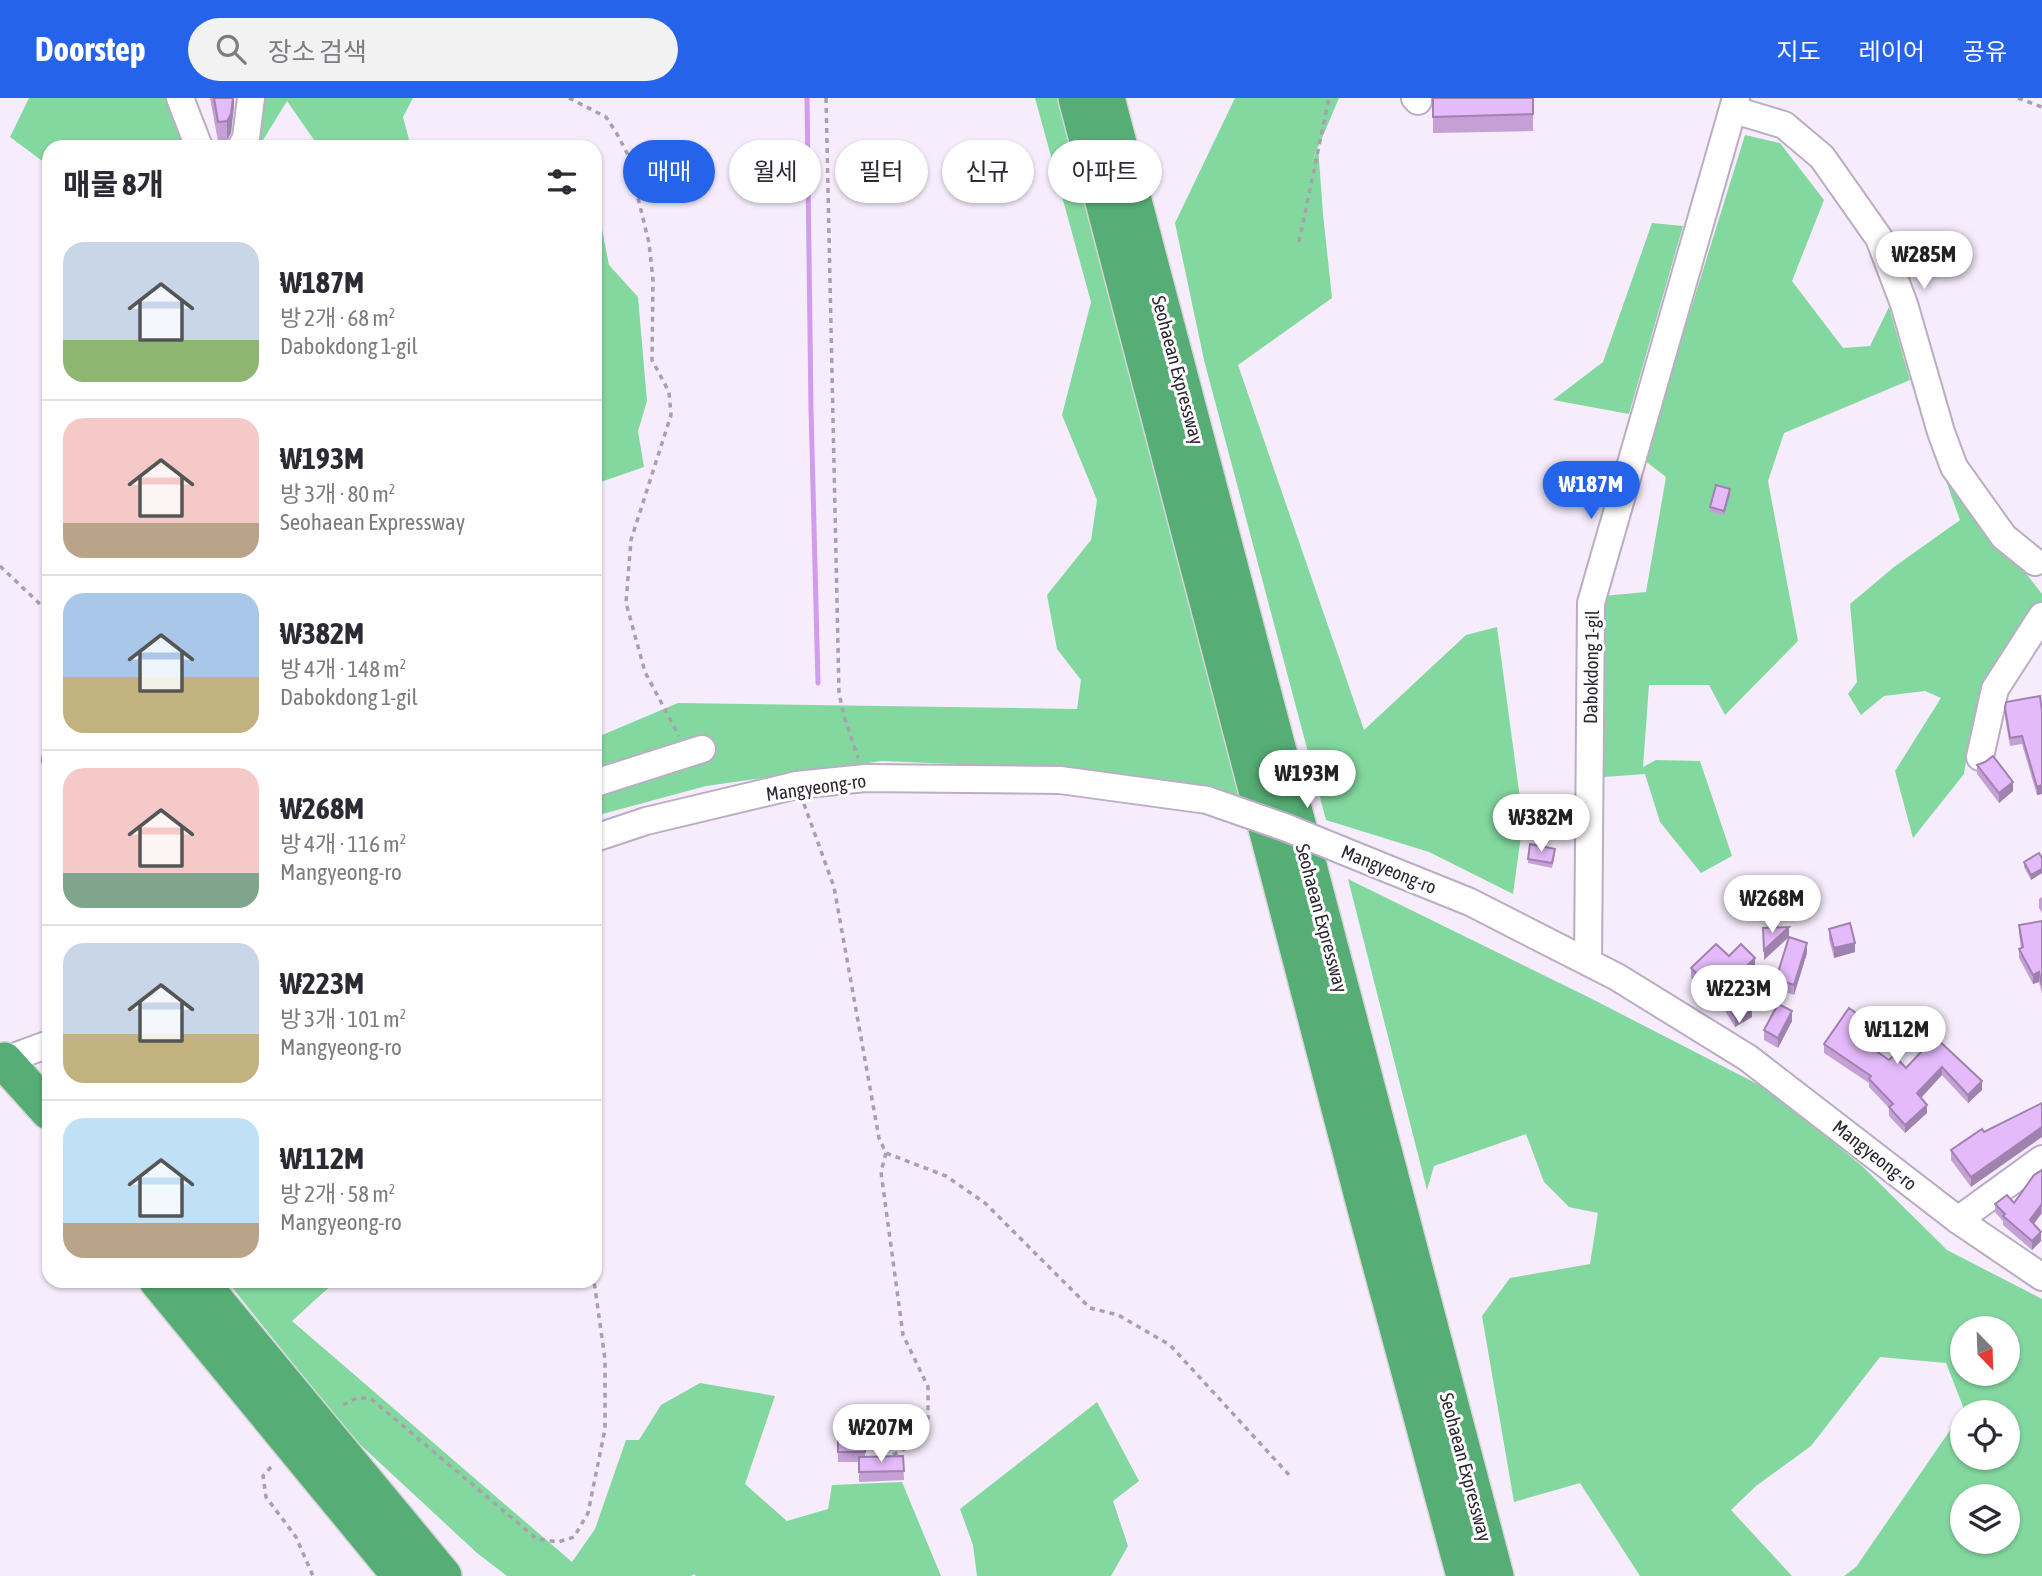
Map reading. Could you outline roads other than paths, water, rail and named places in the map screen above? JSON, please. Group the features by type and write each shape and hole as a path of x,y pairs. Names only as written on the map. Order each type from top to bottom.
{"highway":[{"name":"Seohaean Expressway","path":"1077,98 1367,1212 1465,1576"},
{"name":"Seohaean Expressway","path":"1106,98 1495,1576"},
{"path":"2,1062 42,1106"},
{"path":"164,1288 401,1576"},
{"path":"205,1288 443,1576"}],"street":[{"path":"180,98 196,140"},
{"path":"245,140 251,98"},
{"path":"1735,104 1784,125 1822,157 1880,237 1904,304 1941,432 1954,467 2004,537 2040,566"},
{"name":"Dabokdong 1-gil","path":"1588,962 1591,603 1735,104"},
{"path":"1980,757 1996,689 2042,616"},
{"path":"602,781 693,752"},
{"name":"Mangyeong-ro","path":"602,836 646,821 797,785 865,778 1060,780 1207,800 1287,828 1470,902 1617,977 1748,1058 1958,1220 2042,1276"},
{"path":"2,1062 42,1047"},
{"path":"1958,1220 2042,1159"}],"waterway":[{"path":"807,98 818,683"}]}
